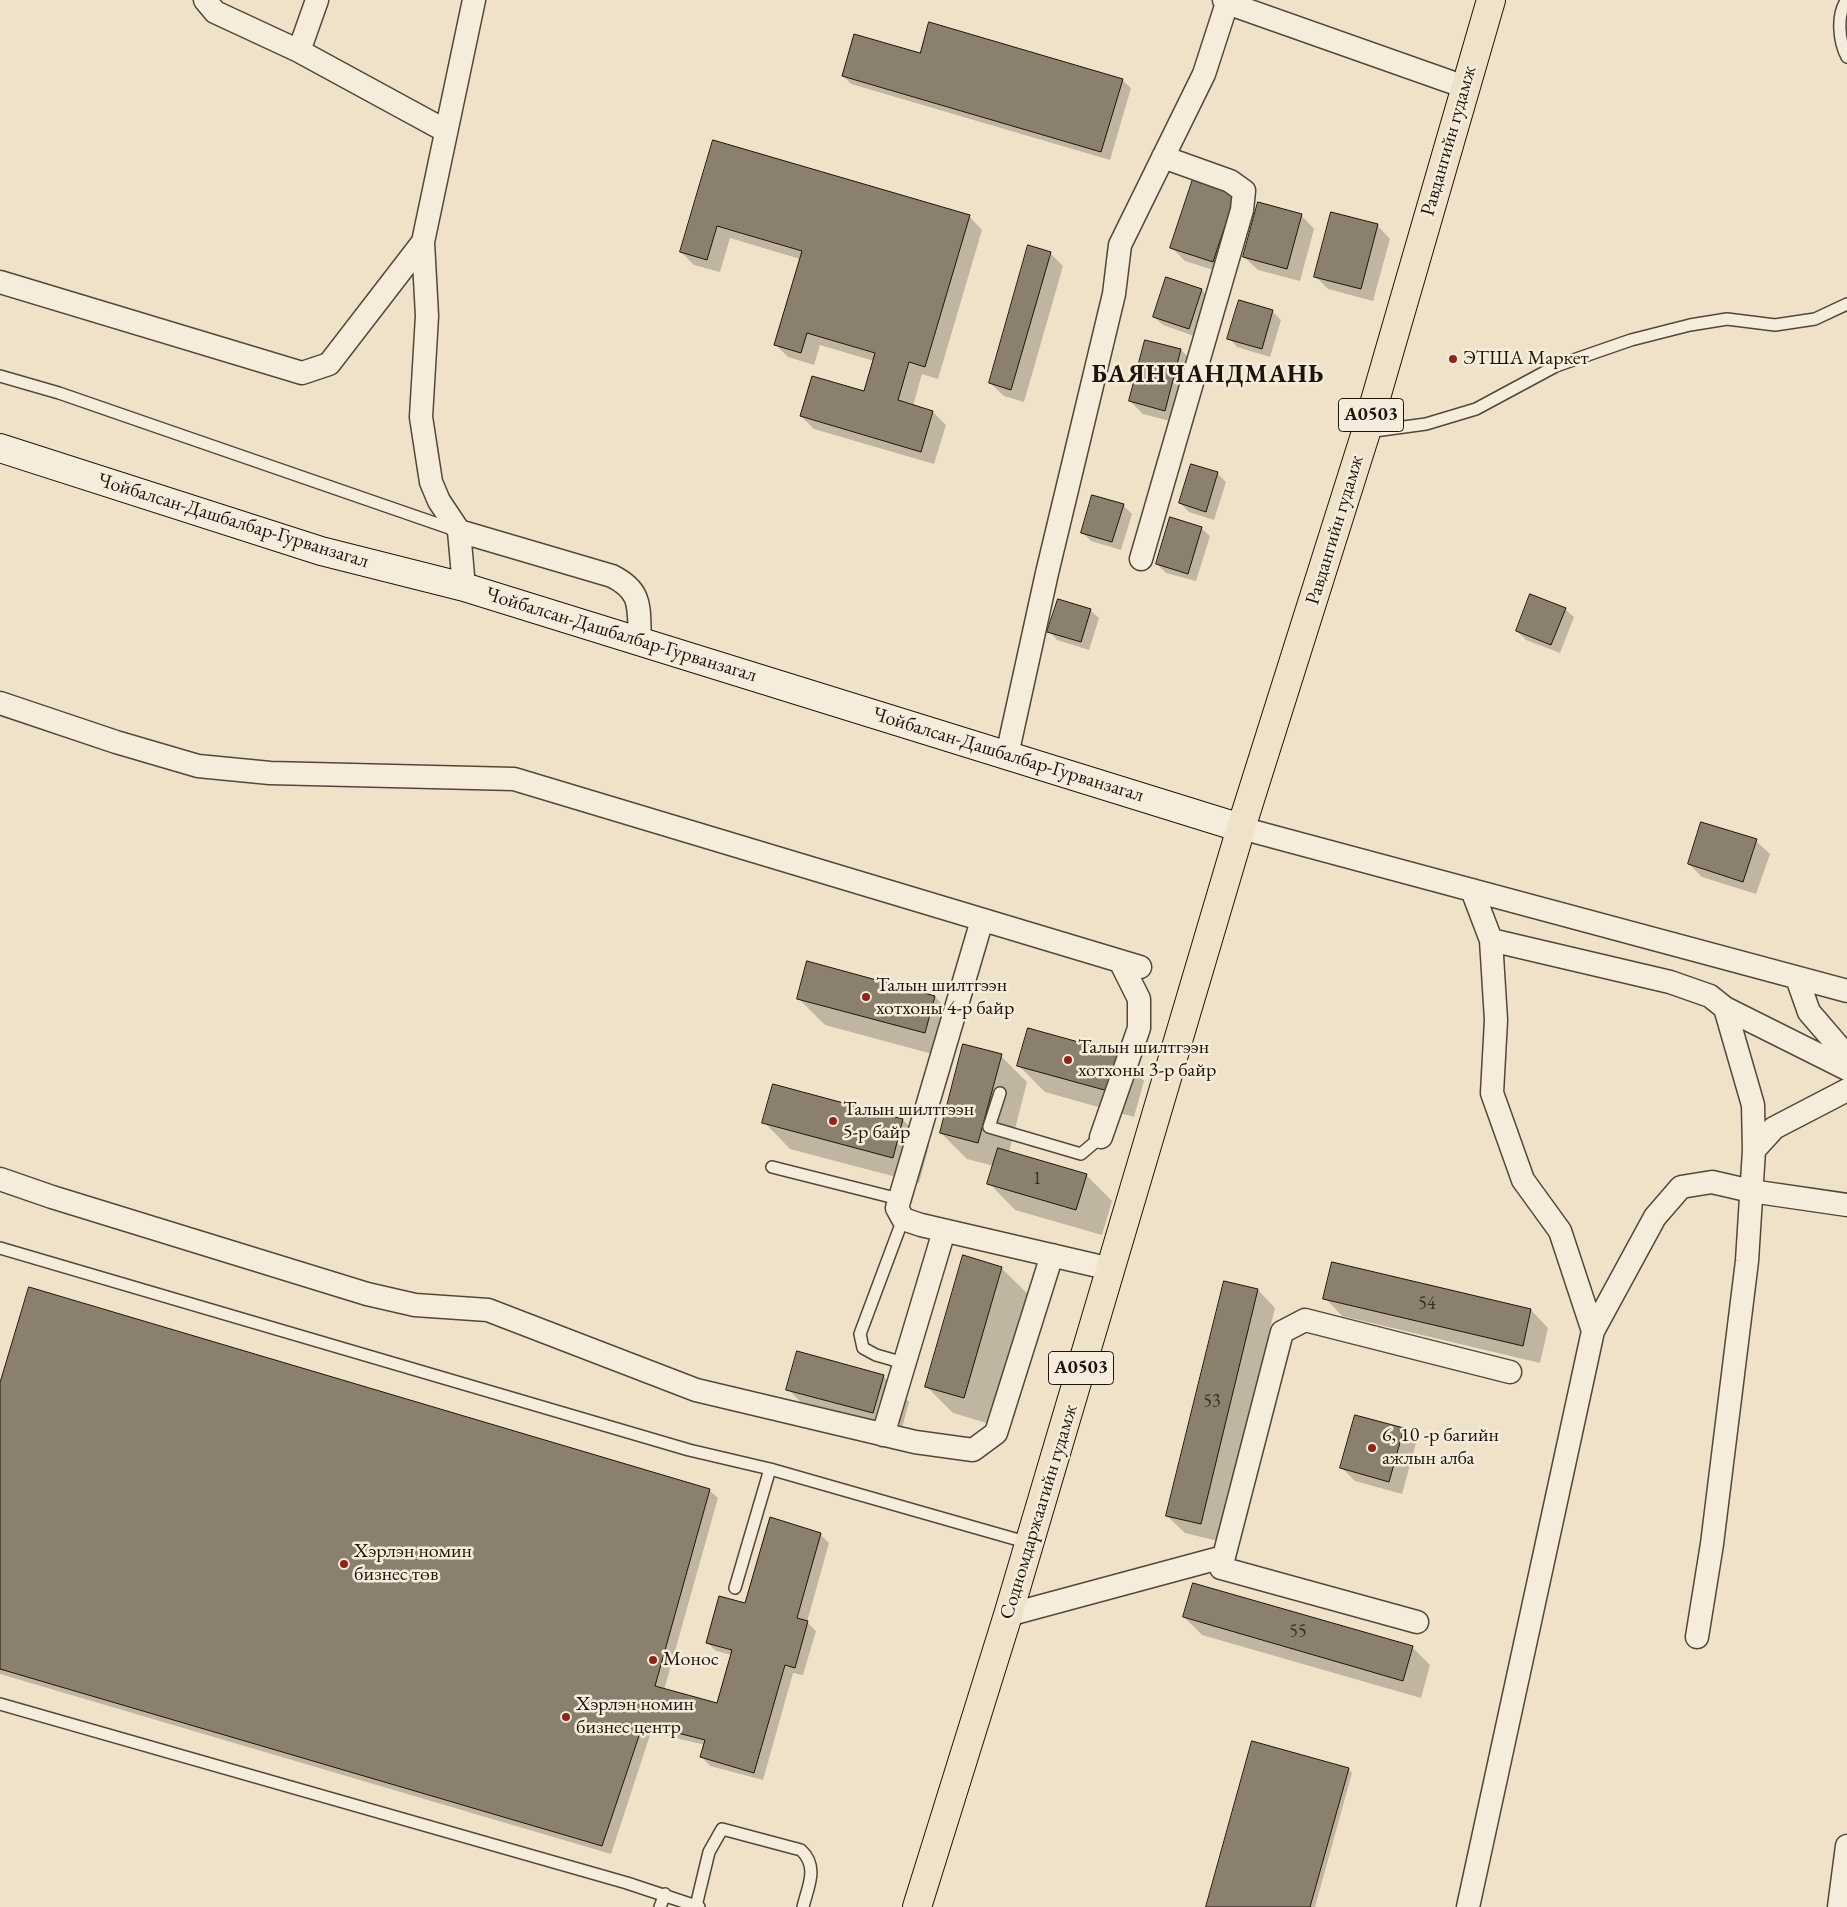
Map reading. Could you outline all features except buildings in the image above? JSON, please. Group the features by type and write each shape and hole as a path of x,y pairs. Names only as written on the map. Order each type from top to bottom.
{"main road":[{"name":"Равдангийн гудамж","path":"1241,828 1366,432 1491,0"},
{"name":"Содномдаржаагийн гудамж","path":"917,1907 1030,1543 1241,828"}],"street":[{"path":"205,0 215,12 299,51 446,131"},
{"path":"299,51 317,0"},
{"path":"464,587 459,531 439,501 431,482 421,417 427,316 422,242 474,0"},
{"path":"1007,755 1047,573 1114,294 1120,245 1204,74 1225,2 1465,87"},
{"path":"1141,559 1242,210 1244,190 1230,181 1163,157"},
{"path":"0,282 302,373 329,364 422,242"},
{"name":"Чойбалсан-Дашбалбар-Гурванзагал","path":"0,448 321,551 464,587 1241,828"},
{"path":"459,531 612,576 627,584 637,598 640,641"},
{"path":"0,703 116,742 198,766 270,773 514,779 1130,964 1139,1000 1139,1028 1101,1137"},
{"path":"1241,828 1847,991"},
{"path":"1472,890 1491,940 1496,1020 1492,1093 1523,1180 1560,1232 1593,1331"},
{"path":"982,920 901,1209 944,1231 1111,1269"},
{"path":"1491,940 1670,982 1710,996 1725,1008 1847,1069"},
{"path":"1797,978 1810,1012 1847,1056"},
{"path":"1697,1637 1717,1505 1747,1261 1754,1150 1753,1105 1725,1008"},
{"path":"1754,1150 1774,1128 1847,1090"},
{"path":"0,1178 52,1198 366,1294 415,1305 488,1310 696,1390 914,1442 973,1450 996,1433 1052,1256"},
{"path":"1468,1907 1593,1331 1655,1217 1681,1187 1712,1182 1751,1191 1847,1205"},
{"path":"884,1435 944,1231"},
{"path":"1417,1622 1221,1568 1282,1332 1305,1320 1510,1372"},
{"path":"1008,1615 1223,1557"},
{"path":"1839,1907 1847,1846"}],"lane":[{"path":"1847,0 1840,27 1843,50 1847,57"},
{"path":"1366,432 1426,424 1476,408 1556,366 1631,340 1690,325 1727,319 1775,325 1815,319 1847,304"},
{"path":"0,376 59,394 459,531"},
{"path":"1000,1093 989,1127 1082,1154 1101,1137"},
{"path":"772,1167 901,1209 860,1334 862,1348 876,1355 904,1363"},
{"path":"0,1248 689,1450 770,1469 1030,1543"},
{"path":"735,1588 770,1469"},
{"path":"0,1704 665,1894 698,1907 708,1852 722,1829 793,1846 809,1858 812,1872 803,1907"},
{"path":"660,1907 665,1894"}],"place":[{"name":"ЭТША Маркет","path":"1453,359"},
{"name":"Талын шилтгээн хотхоны 4-р байр","path":"866,997"},
{"name":"Талын шилтгээн хотхоны 3-р байр","path":"1068,1060"},
{"name":"Талын шилтгээн 5-р байр","path":"833,1121"},
{"name":"6, 10 -р багийн ажлын алба","path":"1372,1448"},
{"name":"Хэрлэн номин бизнес төв","path":"344,1564"},
{"name":"Монос","path":"653,1660"},
{"name":"Хэрлэн номин бизнес центр","path":"566,1717"}],"district":[{"name":"БАЯНЧАНДМАНЬ","path":"1208,375"}]}
